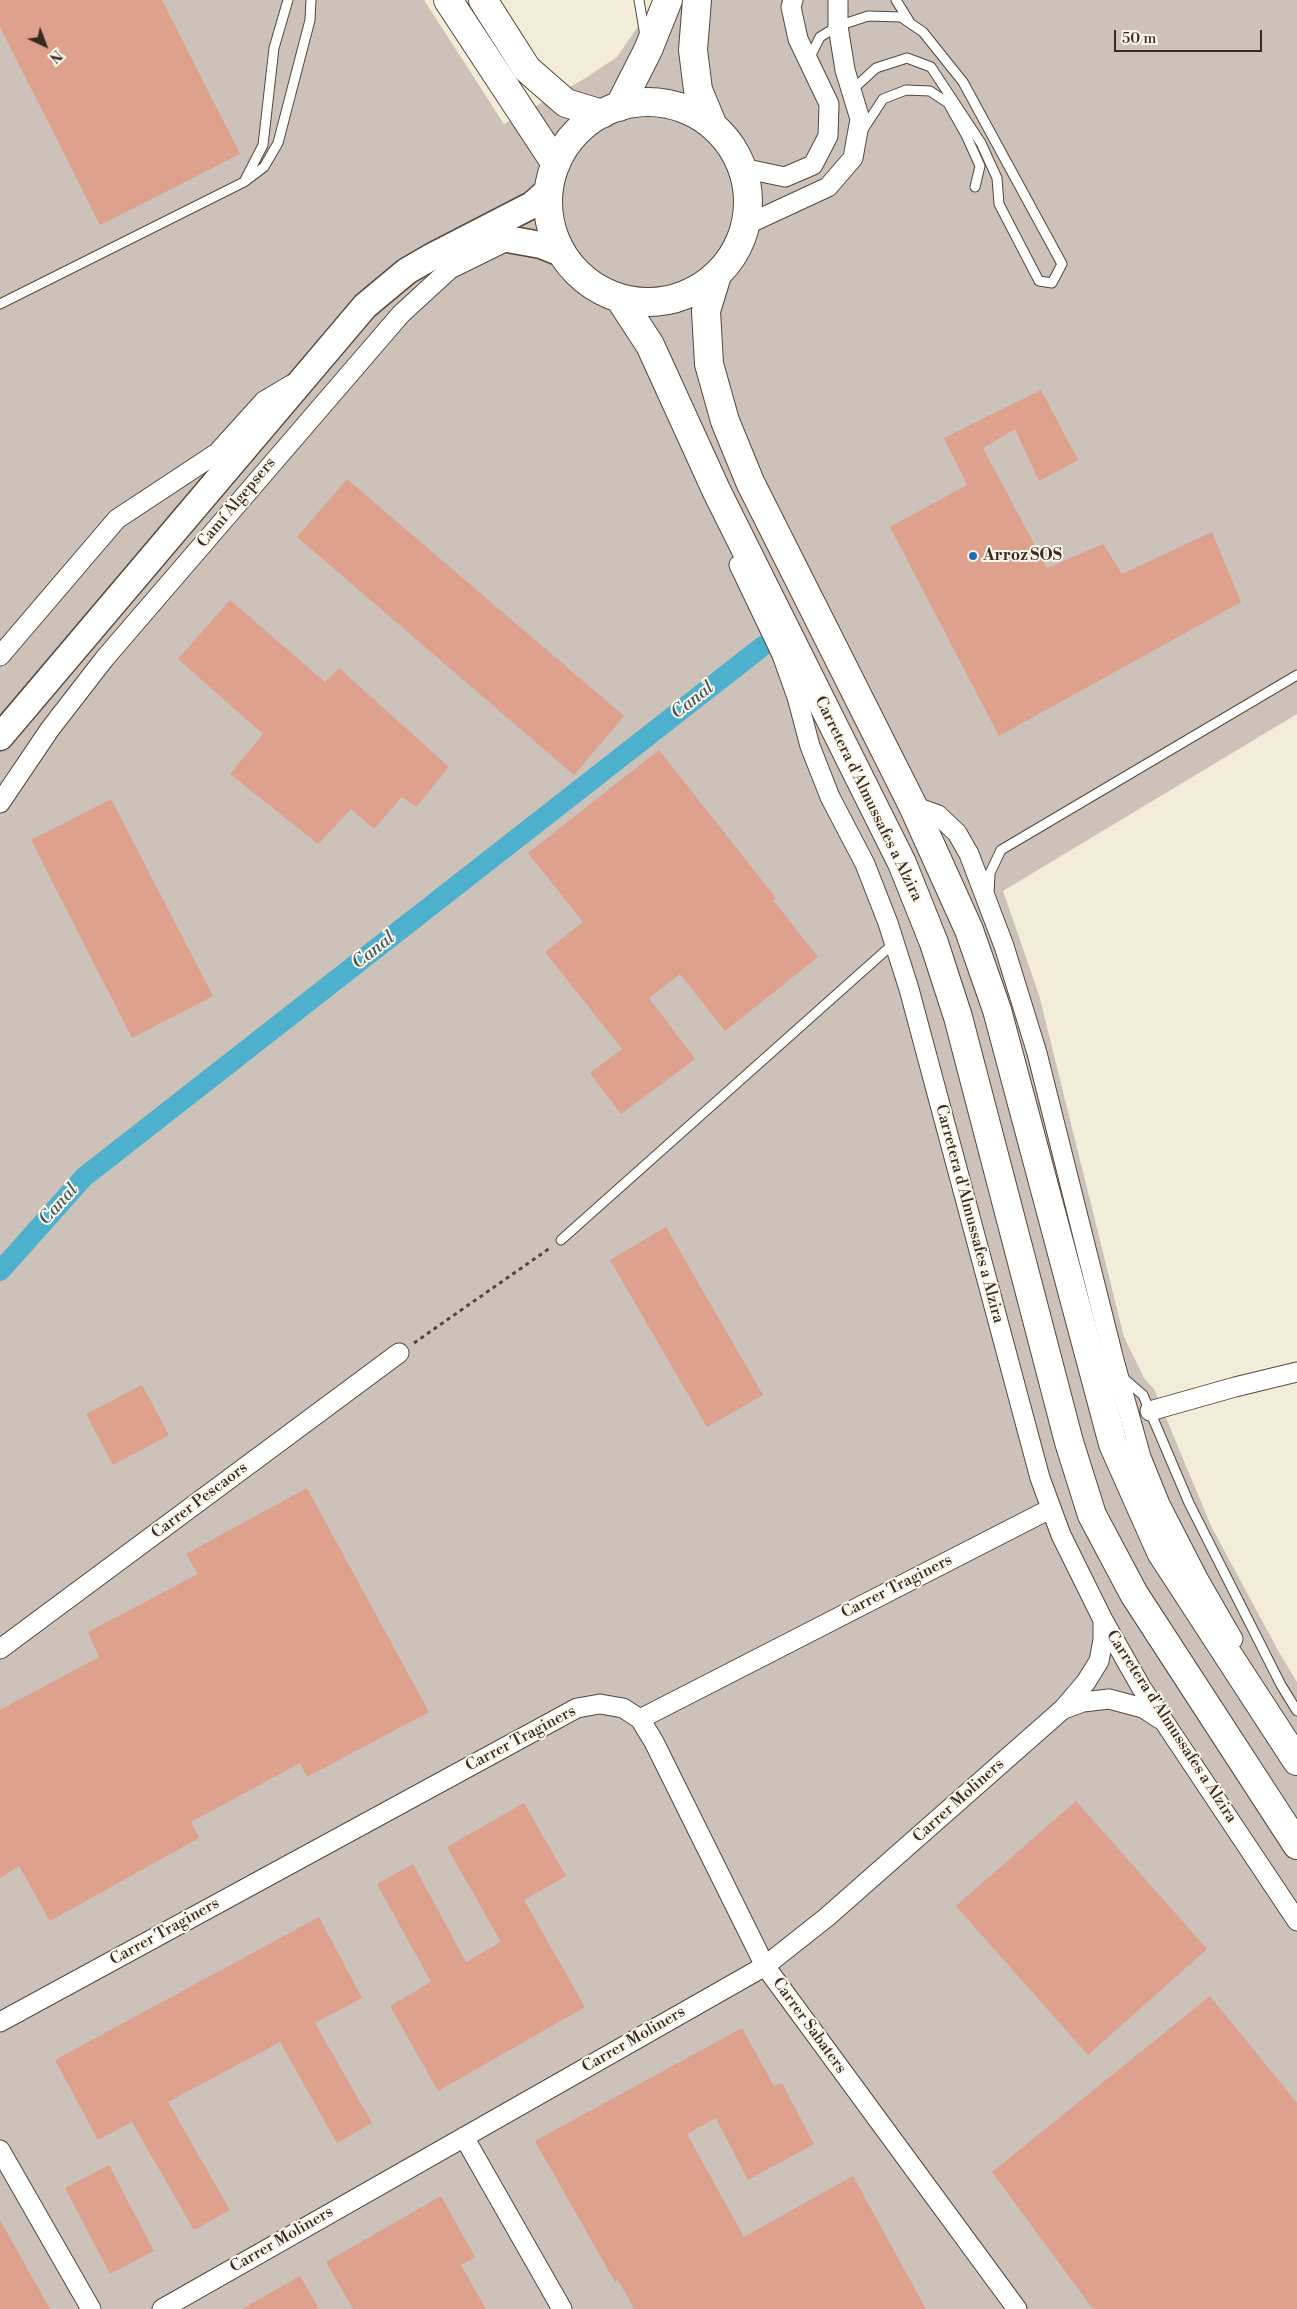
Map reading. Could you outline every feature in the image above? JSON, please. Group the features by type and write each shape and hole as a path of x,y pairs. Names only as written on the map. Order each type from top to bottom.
{"main road":[{"path":"448,0 556,164"},
{"path":"483,0 527,69 566,103 611,110"},
{"path":"611,110 648,50 668,0"},
{"path":"697,0 693,50 698,90 713,126"},
{"path":"644,102 668,104 692,112 713,126 730,145 742,168 748,196 746,225 735,252 717,274 688,294 654,302 620,299 597,288 583,278 561,252 552,233 548,212 549,190 556,164 567,144 583,126 611,110 644,102"},
{"path":"0,737 365,306 385,288 433,256 479,234 532,205 549,190"},
{"path":"479,234 541,245 561,252"},
{"path":"717,274 706,311 709,364 725,421 750,482 913,806 969,930 996,1010 1113,1444 1161,1552 1297,1761"},
{"name":"Carretera d'Almussafes a Alzira","path":"620,299 650,345 708,474 902,863 934,944 958,1016 1069,1442 1092,1516 1134,1594 1297,1845"}],"street":[{"path":"742,168 785,178 813,165 828,136 829,104 798,39 790,7 793,0"},
{"path":"746,225 828,187 853,158 860,119 845,70 838,26 838,0"},
{"name":"Camí Algepsers","path":"0,803 50,729 105,658 401,314 450,269 509,240"},
{"path":"0,656 116,519 218,453 264,402 309,373"},
{"name":"Carretera d'Almussafes a Alzira","path":"708,474 730,547 782,655 797,697 810,746 830,797 865,864 888,923 908,989 1002,1342 1050,1509 1103,1620 1141,1687 1167,1723 1297,1921"},
{"path":"913,806 938,815 957,833 969,854 1004,946 1037,1054 1118,1374 1141,1457 1160,1504 1199,1580 1244,1658 1251,1689"},
{"name":"Carrer Pescaors","path":"0,1649 399,1353"},
{"path":"1150,1411 1236,1386 1297,1372"},
{"name":"Carrer Traginers","path":"0,2022 577,1708 600,1704 623,1708 640,1719 1050,1509"},
{"name":"Carrer Moliners","path":"162,2309 765,1966 827,1918 1063,1709 1086,1682 1099,1661 1103,1640 1103,1620"},
{"name":"Carrer Moliners","path":"1063,1709 1083,1702 1109,1699 1143,1708 1167,1723"},
{"name":"Carrer Sabaters","path":"640,1719 654,1742 765,1966 1017,2309"},
{"path":"464,2137 562,2309"},
{"path":"0,2150 91,2309"}],"lane":[{"path":"244,182 263,145 274,48 288,0"},
{"path":"0,304 244,182 264,167 278,143 310,20 311,0"},
{"path":"436,0 480,48"},
{"path":"639,0 648,50"},
{"path":"896,0 912,25"},
{"path":"808,60 820,37 838,26 868,16 901,17 923,32 963,82 1062,264 1052,283 1039,281 999,204 996,178 981,143 930,67 907,58 876,68 851,91"},
{"path":"856,139 883,99 906,90 930,91 948,102 966,135 980,166 975,187"},
{"path":"988,906 990,873 1000,850 1297,675"},
{"path":"561,1240 893,944"},
{"path":"1118,1374 1143,1395 1189,1504 1281,1685 1297,1710"}],"path":[{"path":"399,1353 561,1240"}],"shaded area":[{"path":"0,0 424,0 504,124 584,79 617,57 656,0 1297,0 1297,714 1003,891 1039,995 1124,1337 1144,1378 1154,1389 1211,1526 1297,1682 1297,2309 0,2309"}],"building":[{"path":"0,0 162,0 240,154 100,225 0,27"},
{"name":"Arroz SOS","path":"1041,390 1078,460 1039,481 1015,429 983,448 1047,568 1103,544 1122,574 1212,532 1241,602 999,736 890,527 967,485 944,438"},
{"path":"347,479 624,716 574,775 297,537"},
{"path":"230,600 325,682 339,668 449,767 416,807 402,797 374,829 351,809 318,844 230,774 263,734 178,659"},
{"path":"659,750 776,898 773,900 818,957 725,1031 680,974 649,998 695,1059 621,1114 590,1073 622,1049 545,952 583,922 528,853"},
{"path":"111,799 213,996 132,1038 31,840"},
{"path":"666,1227 763,1395 707,1427 610,1260"},
{"path":"142,1385 169,1435 113,1465 86,1414"},
{"path":"307,1488 429,1712 307,1777 300,1763 191,1822 199,1838 50,1921 19,1866 0,1878 0,1710 99,1657 88,1632 198,1574 186,1554"},
{"path":"1076,1801 1207,1949 1088,2055 956,1906"},
{"path":"524,1803 566,1876 524,1900 585,2007 438,2091 390,2006 431,1982 377,1884 413,1864 466,1962 501,1942 447,1847"},
{"path":"319,1917 362,1998 315,2023 372,2123 337,2143 280,2042 168,2102 230,2210 194,2230 132,2122 98,2140 55,2060"},
{"path":"1210,1996 1297,2103 1297,2309 1093,2309 992,2172"},
{"path":"742,2028 774,2086 782,2083 814,2144 748,2180 716,2118 687,2134 744,2237 853,2176 926,2309 634,2309 618,2280 615,2282 535,2141"},
{"path":"109,2165 154,2251 110,2274 65,2188"},
{"path":"441,2196 475,2257 461,2265 486,2309 353,2309 326,2262"},
{"path":"0,2220 50,2309 0,2309"},
{"path":"300,2276 319,2309 242,2309"}],"waterway":[{"name":"Canal","path":"0,1271 84,1177 763,646"}],"place":[{"name":"Arroz SOS","path":"973,556"}]}
